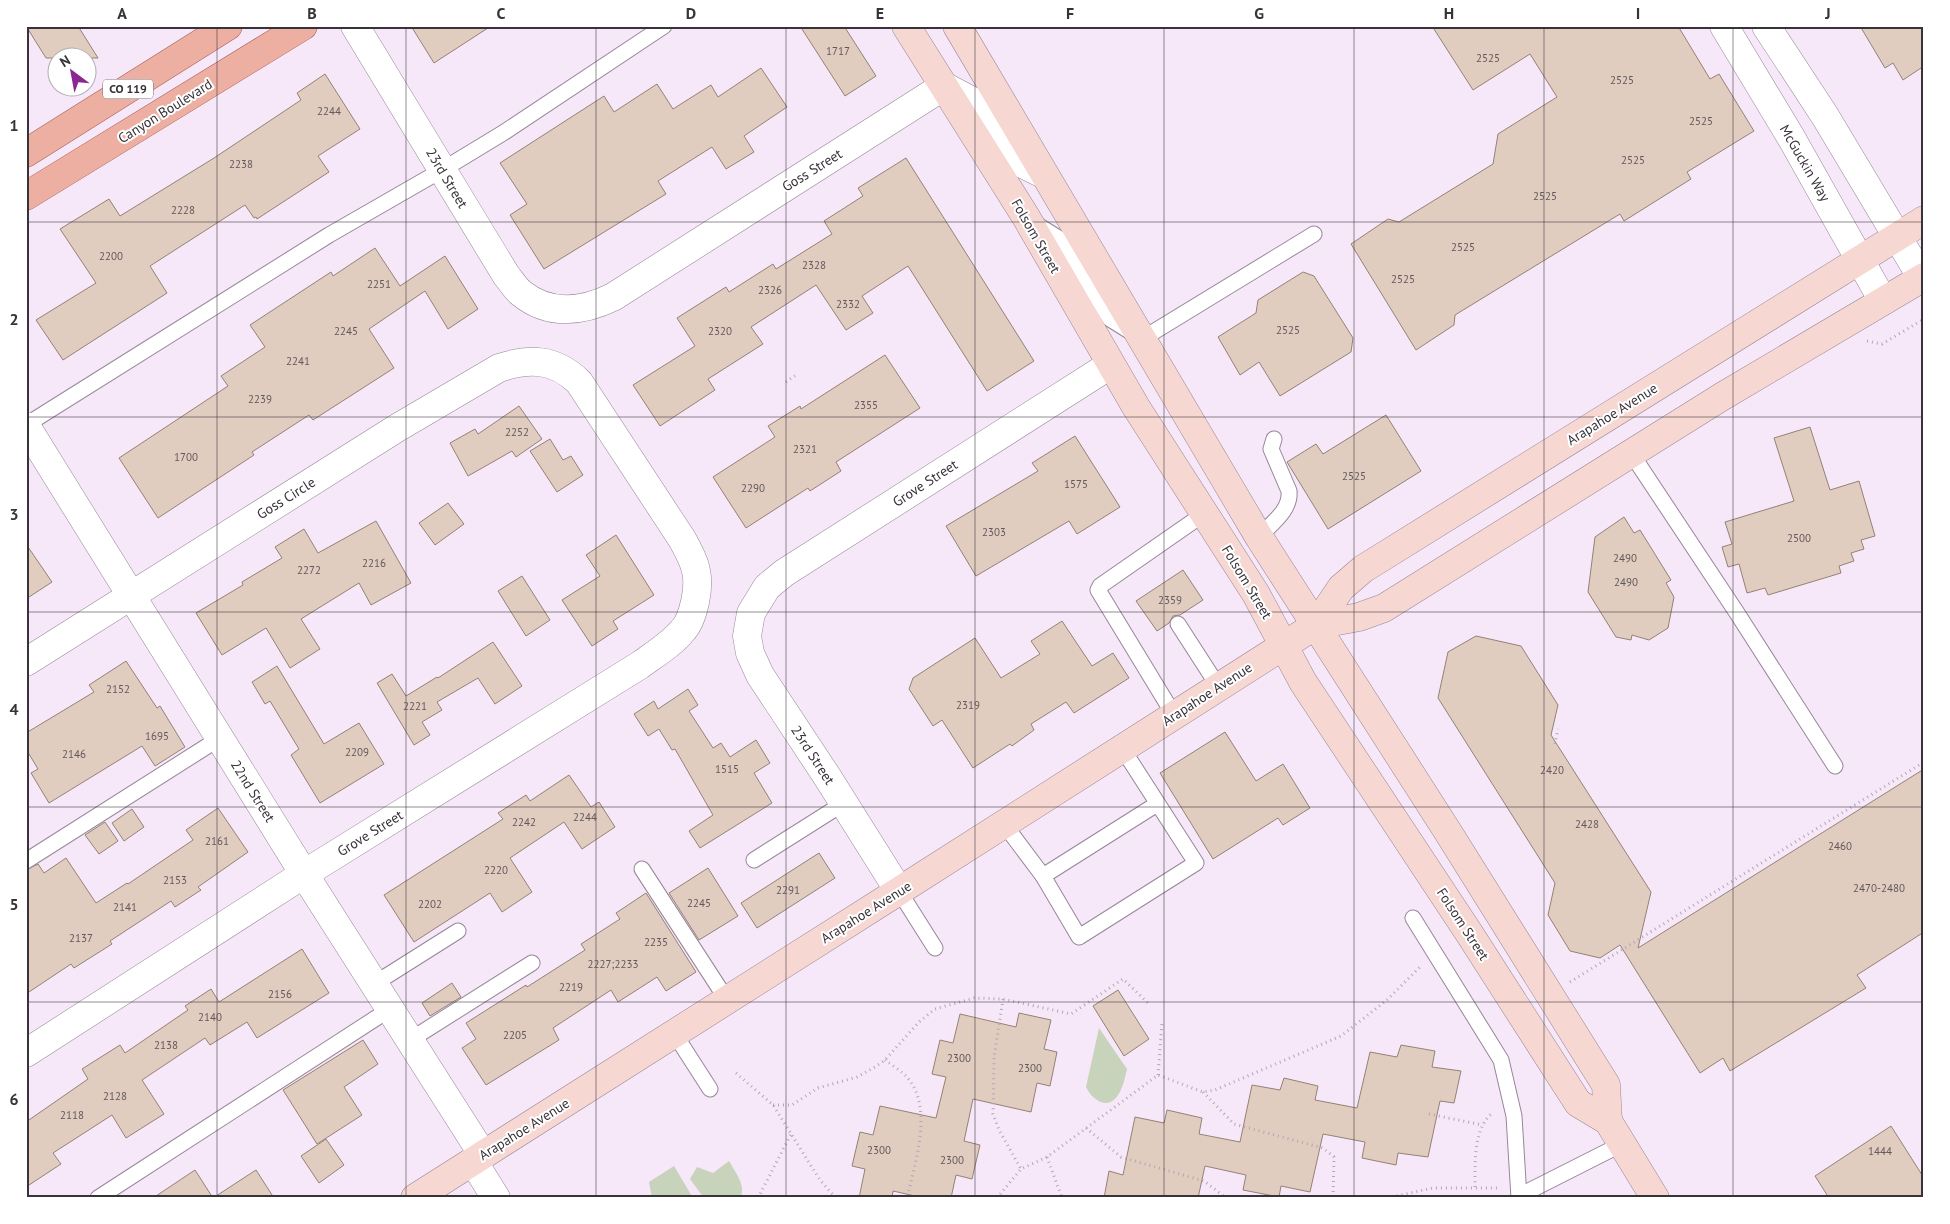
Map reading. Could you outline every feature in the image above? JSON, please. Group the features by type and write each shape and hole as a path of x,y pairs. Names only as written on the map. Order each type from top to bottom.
{"main road":[{"name":"CO 119","path":"26,153 228,26"},
{"name":"Canyon Boulevard","path":"26,196 303,26"},
{"name":"Folsom Street","path":"906,26 1026,217 1110,364 1256,594 1303,682 1469,933 1578,1103 1608,1121 1655,1198"},
{"name":"Folsom Street","path":"957,26 1043,174 1260,537 1606,1085 1608,1121"},
{"name":"Arapahoe Avenue","path":"1316,625 1341,588 1363,569 1860,258 1924,220"},
{"name":"Arapahoe Avenue","path":"414,1198 899,892 1174,714 1316,625 1359,617 1384,608 1631,453 1923,278"}],"street":[{"name":"23rd Street","path":"356,26 506,275 520,292 548,308 558,309"},
{"name":"McGuckin Way","path":"1724,26 1792,139 1883,301"},
{"path":"1766,26 1825,116 1923,278"},
{"path":"944,86 974,102 1013,159 1043,174"},
{"name":"Goss Street","path":"558,309 582,308 598,304 613,297 944,86"},
{"name":"Goss Circle","path":"26,662 397,428 498,368 515,362 530,360 555,366 579,382 682,539 698,573 699,585 696,598"},
{"name":"Grove Street","path":"751,613 767,587 784,573 1110,364"},
{"name":"22nd Street","path":"26,426 304,874 410,1040 478,1158 496,1198"},
{"name":"Grove Street","path":"26,1053 304,874 640,665 672,642 684,630 694,609 696,598"},
{"name":"23rd Street","path":"751,613 747,636 752,659 899,892"}],"lane":[{"path":"26,426 329,235 503,133 664,26"},
{"path":"1026,217 1060,239 1110,320 1142,339 1314,234"},
{"path":"1260,537 1288,506 1290,499 1289,491 1271,449 1274,439"},
{"path":"1631,453 1835,766"},
{"path":"1174,714 1099,593 1100,586 1205,513"},
{"path":"1178,624 1218,686"},
{"path":"26,860 220,738"},
{"path":"1004,824 1043,876 1079,937 1196,863 1122,748"},
{"path":"754,860 844,803"},
{"path":"1043,876 1157,804"},
{"path":"642,869 727,1000"},
{"path":"899,892 935,948"},
{"path":"1413,918 1501,1060 1514,1116 1519,1194 1622,1144"},
{"path":"374,984 458,932"},
{"path":"410,1040 532,963"},
{"path":"98,1198 390,1009"},
{"path":"674,1033 710,1089"}],"path":[{"path":"786,382 796,375"},
{"path":"1555,744 1558,729"},
{"path":"1579,976 1924,762"},
{"path":"1203,1092 1215,1090 1341,1036 1387,1000 1436,954"},
{"path":"772,1105 792,1105 818,1088 857,1077 885,1060 919,1022 935,1009 974,998 1003,999 1072,1014 1123,979 1148,1003"},
{"path":"1003,999 994,1058 993,1114 999,1130 1021,1169"},
{"path":"997,1198 1021,1169 1047,1157 1158,1075 1162,1023"},
{"path":"885,1060 907,1077 918,1095 921,1123 917,1153 907,1198"},
{"path":"736,1073 772,1105 820,1180 836,1198"},
{"path":"1158,1075 1203,1092 1234,1124 1323,1148 1334,1157 1333,1198"},
{"path":"1475,1188 1476,1153 1480,1130 1490,1115 1511,1102"},
{"path":"1429,1114 1483,1125"},
{"path":"1086,1128 1121,1157 1204,1181 1226,1198"},
{"path":"758,1198 791,1134"},
{"path":"1047,1157 1062,1198"},
{"path":"1387,1198 1433,1188 1475,1188 1519,1194"}],"green space":[{"path":"1099,1028 1127,1069 1123,1086 1118,1095 1114,1100 1105,1103 1092,1096 1086,1087"},
{"path":"729,1161 741,1184 742,1193 740,1198 704,1198 690,1179 697,1167 713,1173"},
{"path":"674,1166 693,1198 652,1198 649,1182"}],"building":[{"path":"26,26 78,26 92,48 48,48 48,58 46,58"},
{"path":"411,26 491,26 434,63"},
{"path":"800,26 844,26 876,76 845,96"},
{"path":"1432,26 1678,26 1710,79 1719,74 1754,131 1687,172 1691,179 1624,221 1620,214 1455,315 1454,325 1416,350 1351,244 1388,219 1399,222 1493,164 1498,134 1557,97 1530,54 1473,90"},
{"path":"1860,26 1924,26 1924,66 1903,80 1893,63 1885,68"},
{"path":"761,68 787,107 744,136 754,152 726,169 712,147 658,181 666,194 544,269 510,215 527,204 500,163 604,96 614,112 657,84 673,109 711,85 718,97"},
{"path":"325,74 360,129 318,156 329,172 257,219 256,217 254,218 245,205 150,266 167,293 63,360 36,320 96,283 60,229 109,199 120,216 214,158 301,100 297,93"},
{"path":"906,158 1034,361 987,391 908,266 862,296 873,313 846,330 816,285 751,327 763,344 708,379 715,390 660,426 633,385 695,346 677,318 726,287 729,292 773,264 776,269 832,234 824,221 863,196 858,188"},
{"path":"375,248 400,286 445,256 478,309 448,329 425,291 369,329 394,368 313,420 309,415 252,452 254,455 158,518 119,458 228,386 221,376 265,347 250,325 331,272 333,276"},
{"path":"1303,272 1314,276 1353,338 1351,352 1280,396 1259,362 1240,375 1218,337 1256,313 1258,300"},
{"path":"885,355 920,408 836,462 841,471 810,491 808,488 746,528 713,477 775,437 768,426 800,406 801,409"},
{"path":"519,406 542,439 516,457 512,451 468,476 450,443 475,429 478,434"},
{"path":"1386,415 1421,471 1328,529 1287,462 1316,444 1323,454"},
{"path":"1810,427 1830,490 1859,481 1875,536 1861,540 1864,549 1851,553 1854,561 1839,566 1841,573 1768,595 1765,588 1747,593 1739,564 1728,567 1722,547 1732,544 1725,522 1794,501 1774,438"},
{"path":"1075,436 1120,507 1077,534 1069,521 976,576 946,526 1038,471 1032,463"},
{"path":"550,439 563,460 571,456 583,475 557,492 530,451"},
{"path":"448,503 464,524 435,545 419,523"},
{"path":"1624,517 1634,533 1640,530 1671,580 1666,583 1674,597 1668,628 1649,640 1632,635 1631,640 1616,637 1588,592 1595,537"},
{"path":"376,521 411,583 371,605 359,583 301,619 320,649 290,668 266,628 222,655 196,613 243,585 242,582 282,558 275,547 304,529 318,553"},
{"path":"616,535 654,595 613,621 618,629 592,646 562,600 600,576 586,555"},
{"path":"26,544 52,582 26,599"},
{"path":"1183,570 1203,600 1180,615 1173,616 1169,623 1157,631 1136,601"},
{"path":"522,576 550,620 526,636 498,591"},
{"path":"1062,621 1092,666 1113,653 1129,678 1074,713 1066,702 1031,724 1034,730 1012,746 1010,744 973,768 942,720 933,726 909,689 913,678 975,638 1001,678 1040,654 1031,641"},
{"path":"1476,636 1521,646 1558,705 1551,735 1651,892 1638,948 1924,769 1924,932 1857,975 1866,988 1730,1071 1723,1058 1700,1073 1620,945 1600,958 1570,951 1548,915 1555,883 1438,698 1448,652"},
{"path":"493,642 522,686 495,704 478,678 437,702 442,710 422,722 430,735 414,745 377,683 392,674 406,696 438,678"},
{"path":"126,661 157,708 160,706 185,747 155,766 142,746 49,803 31,773 38,769 26,749 26,733 94,692 89,685"},
{"path":"277,666 324,744 359,723 384,764 320,803 291,755 299,749 270,701 265,704 252,682"},
{"path":"688,689 698,705 689,711 713,748 721,743 730,757 756,740 770,763 754,773 772,803 700,848 689,831 713,815 675,749 672,750 659,729 648,736 634,714 654,701 658,709"},
{"path":"1225,732 1256,781 1283,764 1310,808 1283,825 1278,818 1213,859 1160,773"},
{"path":"569,775 591,807 599,802 615,827 582,849 564,822 510,858 532,892 502,912 490,893 414,942 384,895 503,819 498,813 526,795 530,801"},
{"path":"218,808 248,852 198,887 201,890 175,907 171,901 110,941 112,944 74,968 71,964 26,994 26,870 38,864 44,873 66,858 96,903 193,840 186,830"},
{"path":"132,809 144,827 124,841 112,823"},
{"path":"105,822 118,841 99,854 85,835"},
{"path":"819,853 835,878 757,928 741,903"},
{"path":"708,868 738,916 699,940 669,893"},
{"path":"646,893 696,972 666,991 657,977 618,1002 611,990 553,1028 559,1040 486,1085 462,1048 476,1039 466,1023 585,950 581,944 620,919 616,913"},
{"path":"302,949 329,993 257,1038 247,1022 210,1045 205,1038 142,1080 164,1114 126,1138 112,1115 53,1153 61,1164 26,1187 26,1122 88,1079 82,1069 120,1045 125,1053 188,1010 185,1006 211,989 219,1002"},
{"path":"452,983 461,997 430,1016 422,1003"},
{"path":"1118,990 1149,1039 1124,1056 1093,1006"},
{"path":"1019,1013 1051,1020 1044,1049 1057,1052 1050,1086 1037,1083 1031,1112 973,1099 964,1141 980,1145 972,1179 956,1175 951,1198 924,1198 893,1191 892,1198 859,1198 865,1169 852,1166 860,1132 873,1135 880,1106 936,1118 946,1077 932,1074 940,1040 953,1043 960,1014 1016,1027"},
{"path":"363,1040 378,1064 344,1087 362,1115 317,1144 283,1090"},
{"path":"1401,1045 1435,1051 1432,1067 1461,1071 1454,1103 1440,1101 1428,1157 1398,1153 1396,1165 1362,1158 1365,1142 1323,1134 1310,1192 1281,1186 1279,1197 1243,1190 1246,1175 1205,1166 1198,1198 1104,1198 1109,1171 1123,1175 1135,1117 1164,1123 1167,1110 1202,1118 1199,1134 1240,1142 1252,1085 1280,1090 1284,1078 1318,1086 1315,1100 1357,1108 1370,1052 1397,1057"},
{"path":"1891,1126 1924,1178 1924,1198 1829,1198 1815,1176"},
{"path":"326,1139 344,1165 319,1183 301,1156"},
{"path":"195,1170 213,1198 153,1198"},
{"path":"256,1170 274,1198 213,1198"}]}
